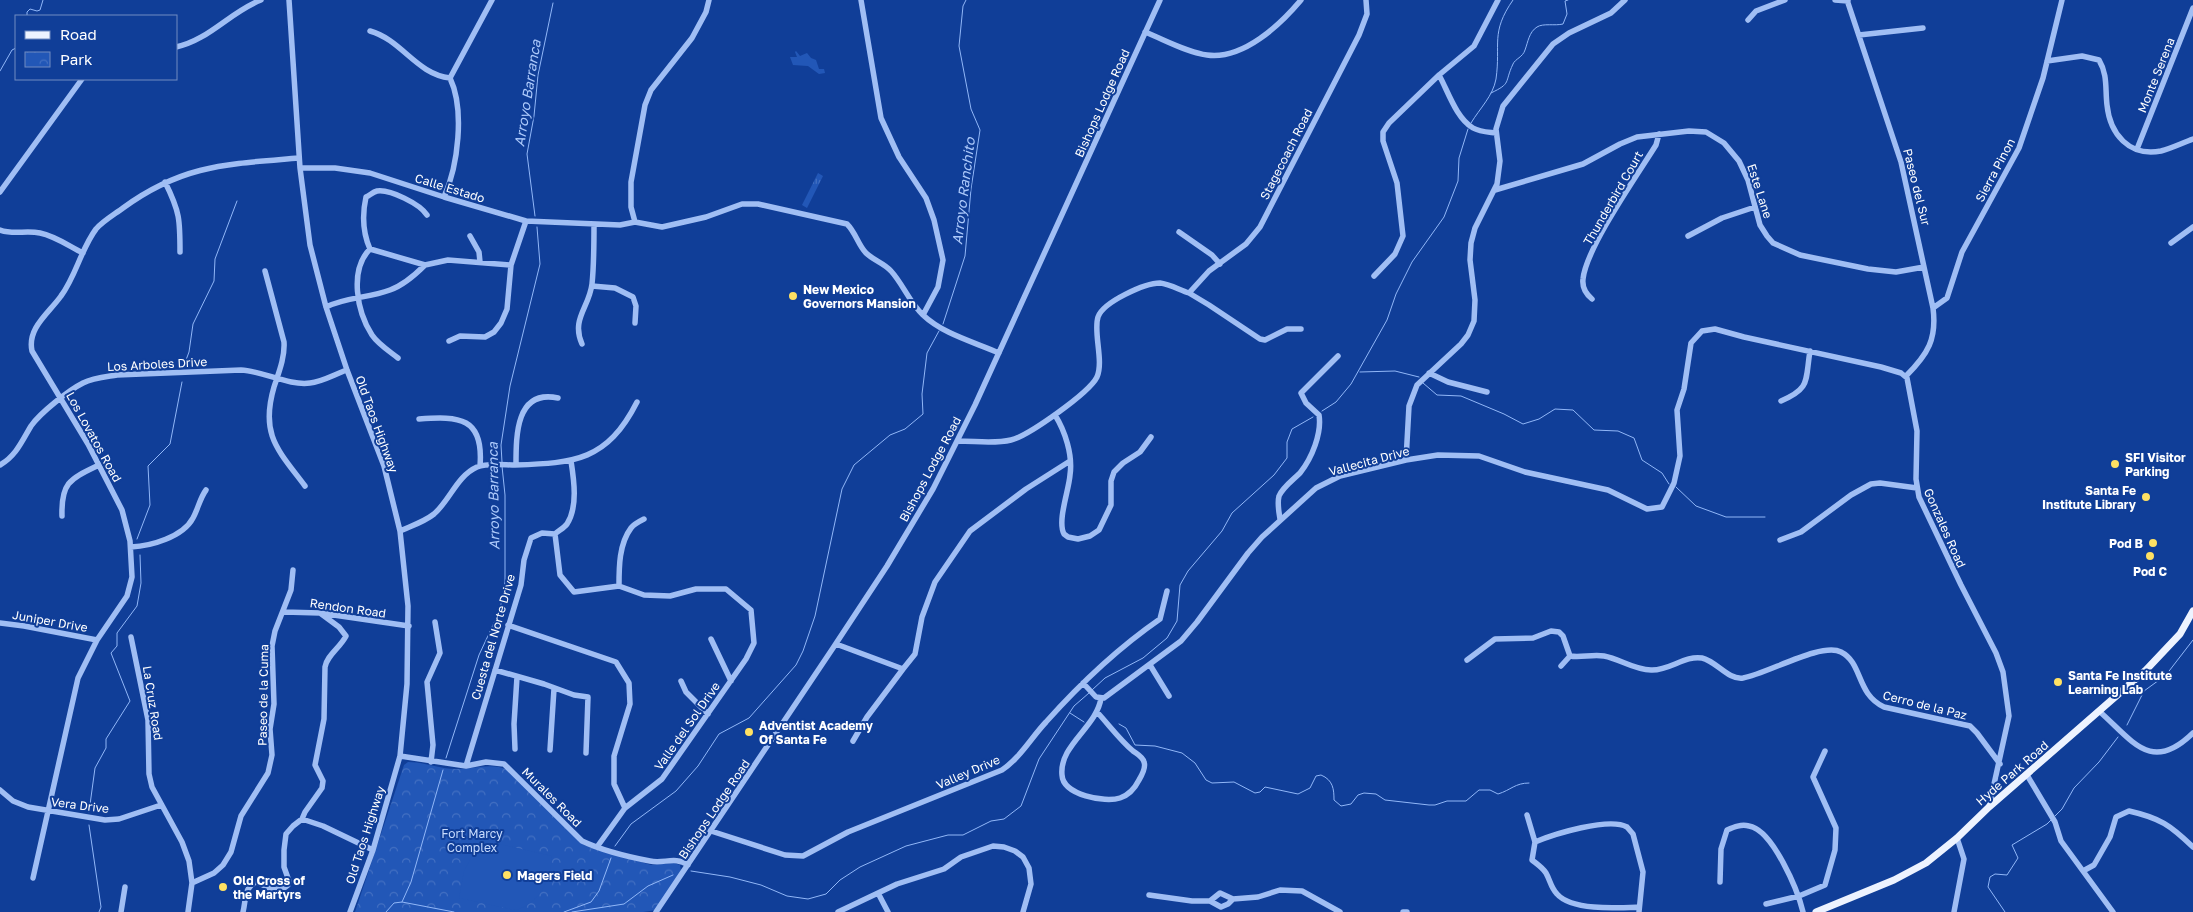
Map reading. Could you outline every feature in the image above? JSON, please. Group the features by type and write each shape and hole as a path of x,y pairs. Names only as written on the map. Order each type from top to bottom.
{"main road":[{"name":"Hyde Park Road","path":"1816,912 1894,880 1926,863 2146,670 2189,621 2193,611"}],"street":[{"path":"178,46 201,39 249,4 261,0"},
{"name":"Old Taos Highway","path":"289,0 299,158 310,245 326,307 347,370 384,466 400,531 409,626 406,698 400,756 373,850 350,912"},
{"path":"450,78 492,0"},
{"path":"635,222 630,206 631,182 645,105 651,90 692,38 706,12 708,0"},
{"path":"861,0 881,118 899,157 926,198 934,220 943,260 938,287 923,316 943,329 999,353"},
{"name":"Bishops Lodge Road","path":"656,912 836,644 911,527 958,441 1160,0"},
{"path":"1145,32 1197,53 1221,56 1257,40 1280,22 1301,0"},
{"name":"Stagecoach Road","path":"1189,293 1204,276 1246,244 1260,227 1361,30 1367,14 1366,0"},
{"path":"1374,276 1392,258 1403,236 1398,188 1384,143 1384,130 1439,75 1474,46 1498,0"},
{"path":"1406,460 1409,406 1417,386 1461,344 1472,325 1476,306 1470,260 1471,243 1475,228 1495,190 1500,161 1496,133 1498,121 1506,101 1550,47 1569,33 1611,13 1625,0"},
{"path":"1748,20 1756,11 1785,0"},
{"path":"1835,0 1848,1"},
{"name":"Sierra Pinon","path":"1933,308 1946,298 1962,252 2019,148 2047,61 2062,0"},
{"name":"Paseo del Sur","path":"1848,1 1901,162 1933,308 1934,330 1932,340 1924,356 1906,376"},
{"name":"Monte Serena","path":"2137,149 2193,8"},
{"path":"1859,35 1923,28"},
{"path":"370,31 392,41 423,69 438,76 450,78"},
{"path":"2047,61 2082,56 2099,60 2106,76 2107,106 2113,130 2123,141 2137,149 2160,151 2193,138"},
{"path":"1439,75 1454,104 1468,124 1479,130 1496,133"},
{"path":"444,198 451,183 458,131 456,90 450,78"},
{"path":"0,192 81,80"},
{"name":"Este Lane","path":"1495,190 1583,164 1631,139 1659,134 1700,131 1711,134 1733,152 1742,166 1760,224 1766,236 1778,246 1794,253 1876,270 1896,272 1924,267"},
{"name":"Thunderbird Court","path":"1592,299 1584,288 1582,279 1585,270 1601,236 1656,145 1659,134"},
{"name":"Los Lovatos Road","path":"34,878 78,678 97,640 130,588 132,577 131,547 124,515 62,398 32,350 31,340 34,330 62,296 97,228 140,195 195,170 226,164 299,158"},
{"name":"Calle Estado","path":"300,168 335,168 370,173 444,198 526,221 594,225 620,225 635,222 662,227 706,216 742,204 758,204 847,224 853,230 867,255 882,262 891,271 905,294 923,316"},
{"path":"165,182 175,202 180,219 180,252"},
{"path":"370,249 365,233 364,208 366,198 374,192 383,191 413,202 422,207 427,215"},
{"path":"1688,236 1722,218 1755,207"},
{"path":"449,341 460,336 485,337 494,332 507,309 511,266 526,221"},
{"path":"582,344 577,333 578,323 592,286 594,225"},
{"path":"2171,243 2193,227"},
{"path":"0,230 7,232 38,232 83,253"},
{"path":"1179,232 1212,255 1220,264"},
{"path":"470,236 479,252 480,262"},
{"path":"370,249 425,265 448,260 511,266"},
{"path":"370,249 358,267 359,296 366,324 372,336 398,358"},
{"path":"326,307 338,301 390,291 408,281 425,265"},
{"path":"265,271 284,342 284,352 270,403 269,427 282,455 305,486"},
{"path":"958,441 996,442 1015,439 1054,415 1088,388 1097,377 1099,360 1098,317 1105,306 1145,286 1161,283 1189,293 1209,304 1260,339 1265,340 1287,329 1301,329"},
{"path":"592,286 615,288 633,297 636,306 635,323"},
{"name":"Vallecita Drive","path":"1101,698 1107,697 1177,645 1190,631 1248,553 1280,520 1316,488 1327,482 1340,476 1406,460 1438,455 1479,456 1525,472 1608,490 1647,509 1662,507 1674,483 1680,456 1677,407 1684,389 1690,343 1700,332 1705,329 1715,329 1744,338 1810,351"},
{"path":"1780,401 1798,393 1803,387 1810,351 1881,367 1906,376"},
{"path":"1280,520 1278,502 1280,494 1301,472 1321,426 1319,415 1306,403 1301,393 1338,356"},
{"name":"Los Arboles Drive","path":"0,465 8,461 17,451 36,419 82,384 117,375 241,370 254,371 298,383 311,383 347,370"},
{"path":"1429,373 1448,382 1487,392"},
{"name":"Gonzales Road","path":"1906,376 1918,431 1917,488 1923,507 2002,666 2009,716 2000,764 1990,796 1990,807"},
{"path":"512,465 520,415 529,403 548,396 558,398"},
{"path":"400,531 433,514 468,472 480,466 571,461 584,458 614,437 628,420 636,402"},
{"path":"1054,415 1063,430 1070,462 1070,476 1061,528 1068,537 1082,538 1096,532 1103,523 1111,505 1111,481 1114,472 1123,463 1140,452 1151,437"},
{"path":"418,419 442,417 459,419 472,426 482,447 480,466"},
{"path":"571,461 574,485 573,508 567,525 555,534 560,575 574,592 619,586 619,569 623,546 632,527 644,519"},
{"path":"853,741 867,717 915,654 922,617 936,582 970,531 1026,488 1070,462"},
{"path":"62,516 62,497 67,485 74,478 99,465"},
{"path":"1780,540 1796,534 1851,495 1871,484 1880,483 1917,488"},
{"path":"131,547 158,542 186,527 193,518 206,490"},
{"name":"Cuesta del Norte Drive","path":"466,766 520,584 524,560 531,538 542,533 555,534"},
{"name":"Paseo de la Cuma","path":"192,883 214,873 223,864 231,852 241,816 268,773 272,755 270,729 274,704 272,646 275,631 291,590 293,570"},
{"name":"Valle del Sol Drive","path":"597,847 625,808 662,779 731,681 754,643 751,610 726,589 696,589 670,596 644,595 619,586"},
{"name":"Valley Drive","path":"711,831 788,856 806,855 848,832 1002,770 1014,760 1047,720 1083,683 1128,642 1160,619 1167,591"},
{"name":"Rendon Road","path":"284,612 320,613 409,626"},
{"path":"244,912 247,888 251,883 256,882 273,890 284,888 288,885 289,880 284,867 286,834 302,819 322,788 323,781 315,765 324,719 326,661 342,645 346,636 339,626 320,613"},
{"path":"431,762 433,745 427,682 440,653 435,622"},
{"name":"Juniper Drive","path":"0,623 97,640"},
{"path":"508,626 616,662 629,683 630,704 614,756 614,784 625,808"},
{"path":"1467,660 1476,655 1492,640 1533,638 1551,631 1559,632 1563,636 1570,656 1561,666"},
{"name":"La Cruz Road","path":"131,637 148,720 149,774 152,787 182,842 189,861 192,883"},
{"path":"711,639 731,681"},
{"path":"836,644 903,669"},
{"name":"Cerro de la Paz","path":"1570,656 1603,656 1639,668 1653,670 1692,658 1700,658 1710,661 1723,670 1741,678 1820,651 1832,649 1841,652 1850,659 1863,688 1876,703 1884,707 1970,726 2000,764"},
{"path":"1150,665 1169,696"},
{"path":"495,670 588,698 586,754"},
{"path":"515,749 514,724 517,677"},
{"path":"681,681 686,692 708,714"},
{"path":"1083,683 1094,695 1101,698 1096,712 1069,751 1062,768 1062,778 1066,787 1076,793 1104,799 1116,799 1125,796 1133,789 1141,777 1144,763 1142,758 1096,712"},
{"path":"550,750 554,689"},
{"path":"2098,711 2137,745 2153,753 2173,750 2193,733"},
{"path":"1766,904 1799,896 1824,885 1835,850 1836,828 1813,777 1824,750"},
{"name":"Murales Road","path":"400,756 466,766 486,762 504,764 582,841 651,862 674,860 688,865"},
{"path":"2027,775 2055,822 2060,841 2113,912"},
{"name":"Vera Drive","path":"0,790 17,803 47,812 105,820 119,819 161,805"},
{"path":"2082,871 2094,865 2110,837 2116,817 2129,810 2153,816 2177,831 2193,847"},
{"path":"1527,815 1535,842 1532,860 1546,872 1552,888 1564,900 1572,903 1612,908 1639,909 1643,872 1633,834 1627,826 1611,823 1557,833 1535,842"},
{"path":"302,819 323,826 373,850"},
{"path":"1720,882 1722,849 1727,830 1738,826 1751,826 1763,835 1781,857 1799,896 1803,912"},
{"path":"1954,912 1964,859 1956,838"},
{"path":"838,912 901,883 944,869 959,858 993,846 1004,847 1022,857 1030,872 1030,888 1023,912"},
{"path":"188,912 192,883"},
{"path":"121,912 126,887"},
{"path":"1210,901 1220,893 1233,899 1258,897 1280,890 1302,891 1340,912"},
{"path":"878,893 888,912"},
{"path":"1149,895 1192,901 1210,901 1221,907 1233,899"}],"green space":[{"path":"796,51 800,56 807,53 816,60 819,69 824,69 825,73 819,74 808,66 793,65 790,57 797,57"},
{"path":"818,173 823,176 807,208 802,205"},
{"name":"Fort Marcy Complex","path":"408,762 450,769 495,766 508,770 584,845 651,865 674,863 680,865 681,871 656,910 643,912 355,912 404,765"},
{"name":"Magers Field","path":"483,835 496,839 495,843 552,856 546,882 537,896 524,907 515,910 459,898 464,871 476,849 473,847 477,839"}],"waterway":[{"path":"27,15 30,9 40,10 43,0"},
{"name":"Arroyo Ranchito","path":"943,324 965,256 971,189 980,130 971,109 959,46 963,6 966,0"},
{"path":"1471,123 1494,85 1501,21 1513,0"},
{"path":"1491,93 1505,84 1513,64 1524,52 1534,29 1542,25 1563,24 1567,14 1565,1 1568,0"},
{"name":"Arroyo Barranca","path":"535,216 527,154 534,116 538,75 553,3"},
{"path":"0,71 12,50 15,48"},
{"path":"1322,411 1336,402 1351,384 1387,320 1396,294 1412,262 1444,217 1458,181 1459,158 1468,129"},
{"path":"183,368 189,352 193,324 214,281 215,259 237,201"},
{"name":"Arroyo Barranca","path":"502,462 501,445 510,386 540,264 537,227"},
{"path":"615,846 631,824 676,791 698,766 719,734 749,718 796,665 815,616 842,489 854,465 890,435 905,429 923,414 922,394 927,353 939,331"},
{"path":"1360,372 1395,371 1419,377"},
{"path":"137,539 150,505 148,466 170,444 182,382"},
{"path":"1423,383 1437,395 1461,396 1523,424 1539,419 1555,409 1573,410 1594,430 1618,431 1634,438 1642,460 1662,473 1669,484"},
{"path":"1092,690 1105,678 1143,658 1167,638 1177,621 1180,585 1188,571 1222,531 1232,513 1274,475 1287,458 1287,442 1292,429 1313,417"},
{"name":"Arroyo Barranca","path":"446,758 479,655 500,610 505,582 505,495 502,466"},
{"path":"1676,487 1696,506 1726,517 1765,517"},
{"path":"89,812 95,768 106,748 106,739 130,701 111,653 117,646 117,633 137,606 141,583 140,555"},
{"path":"2127,725 2144,691 2166,675 2193,640"},
{"path":"691,871 730,877 761,885 787,896 808,899 826,894 840,880 860,867 906,846 948,835 963,835 991,821 1004,819 1021,806 1039,759 1074,706 1089,693"},
{"path":"1070,713 1084,722"},
{"path":"1119,724 1126,728 1135,745 1155,746 1182,753 1195,763 1206,780 1212,783 1234,782 1255,793 1260,792 1265,787 1298,794 1310,788 1316,776 1321,775 1330,782 1334,800 1341,806 1351,804 1358,795 1364,793 1376,794 1385,800 1435,805 1447,801 1466,801 1479,790 1490,790 1498,794 1516,785 1529,783"},
{"path":"2055,816 2062,809 2074,788 2099,762 2118,737"},
{"name":"Arroyo Barranca","path":"402,902 411,882 443,770"},
{"path":"2005,912 1988,887 1990,877 1995,874 2007,875 2018,858 2012,845 2052,819"},
{"path":"89,825 101,907 99,912"},
{"path":"564,912 591,902 599,891 611,858"},
{"path":"572,912 624,904 648,886 673,875"},
{"path":"386,912 394,903 402,902 454,912"}],"place":[{"name":"New Mexico Governors Mansion","path":"793,296"},
{"name":"SFI Visitor Parking","path":"2115,464"},
{"name":"Santa Fe Institute Library","path":"2146,497"},
{"name":"Pod B","path":"2153,543"},
{"name":"Pod C","path":"2150,556"},
{"name":"Santa Fe Institute Learning Lab","path":"2058,682"},
{"name":"Adventist Academy Of Santa Fe","path":"749,732"},
{"name":"Magers Field","path":"507,875"},
{"name":"Old Cross of the Martyrs","path":"223,887"}]}
